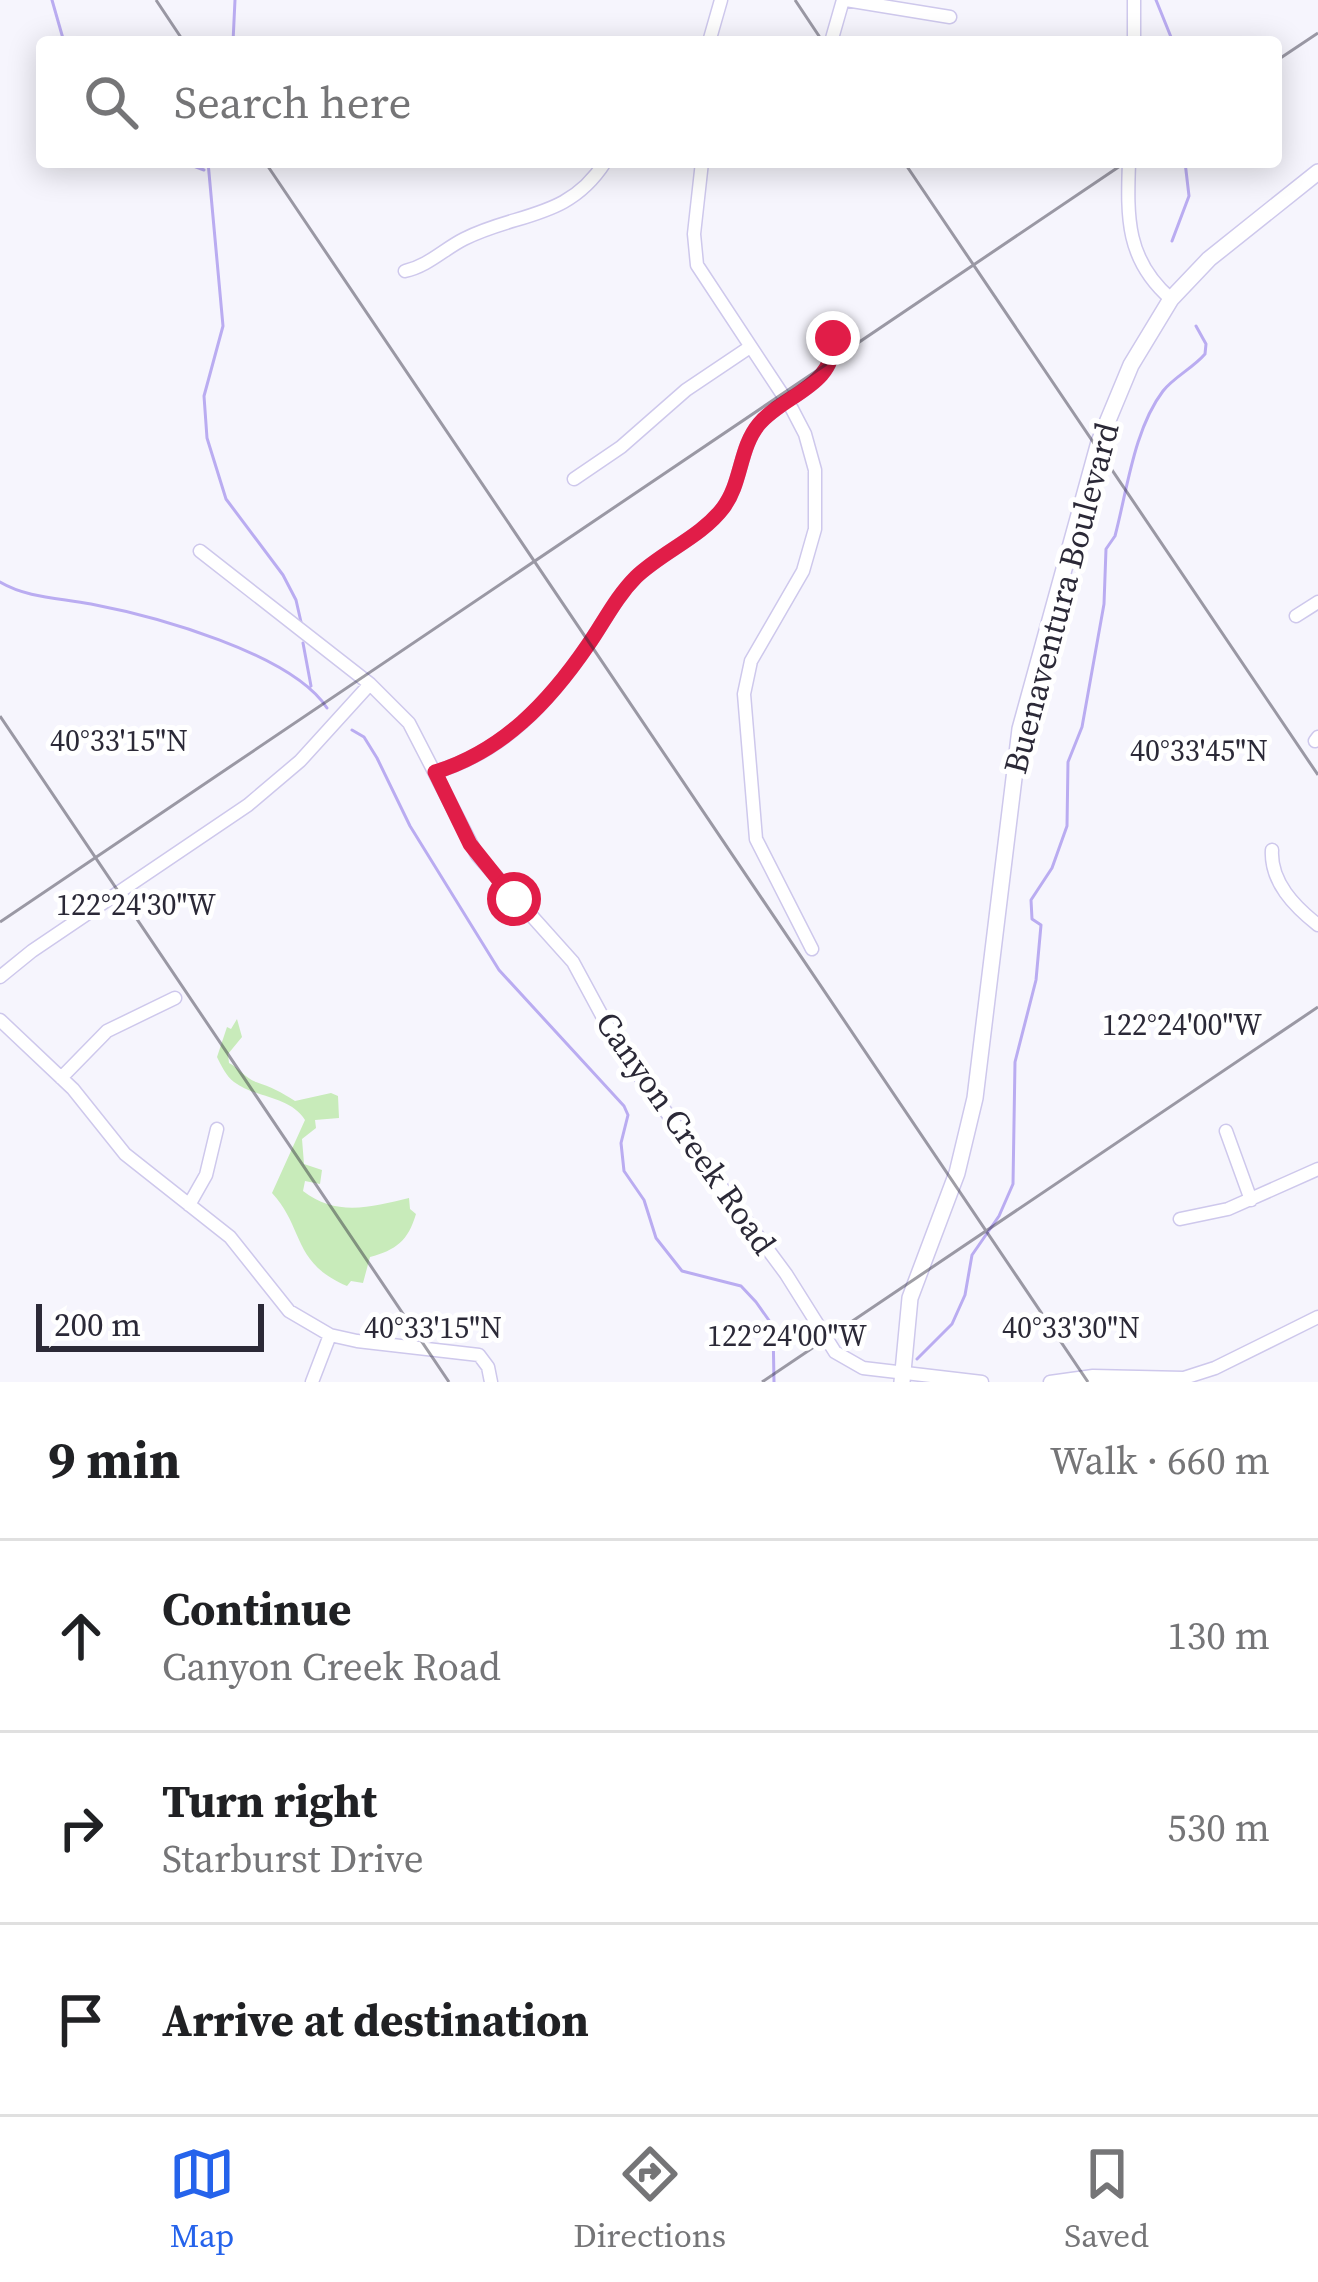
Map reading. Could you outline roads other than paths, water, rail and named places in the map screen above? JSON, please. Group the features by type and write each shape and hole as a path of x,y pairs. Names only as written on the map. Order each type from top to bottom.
{"main road":[{"name":"Buenaventura Boulevard","path":"903,1378 914,1282 969,1133 1020,729 1110,410 1146,336 1171,299 1218,251 1318,172"}],"street":[{"path":"711,36 721,0"},
{"path":"833,36 844,0 950,17"},
{"path":"1134,0 1134,36"},
{"path":"405,271 469,236 556,209 601,168"},
{"path":"701,168 696,260 787,401 812,456 817,486 815,529 803,571 751,662 744,694 756,839 812,950"},
{"path":"1130,168 1132,245 1147,275 1171,299"},
{"path":"435,772 491,748 526,720 637,576 719,513 734,489 753,432 827,369 833,338"},
{"path":"574,478 621,446 686,390 750,347"},
{"name":"Canyon Creek Road","path":"200,551 370,684 409,723 477,855 573,962 621,1051 785,1274 832,1348 856,1366 903,1378 982,1382"},
{"path":"1296,616 1318,602"},
{"path":"0,977 32,950 269,788 370,684"},
{"path":"1272,850 1272,868 1280,885 1318,925"},
{"path":"61,1078 107,1031 175,998"},
{"path":"0,1020 61,1078 125,1154 230,1237 289,1311 330,1335 478,1355 488,1367 490,1382"},
{"path":"189,1205 206,1175 217,1130"},
{"path":"1226,1131 1251,1200"},
{"path":"1180,1219 1210,1215 1318,1169"},
{"path":"1050,1382 1093,1376 1184,1378 1216,1368 1318,1317"},
{"path":"312,1382 330,1335"}],"waterway":[{"path":"52,0 62,36"},
{"path":"233,36 235,0"},
{"path":"1156,0 1171,36"},
{"path":"199,168 204,170"},
{"path":"209,168 223,326 204,396 207,438 226,499 283,575 301,622"},
{"path":"1172,241 1189,196 1186,168"},
{"path":"917,1359 952,1324 965,1295 972,1255 999,1216 1013,1184 1015,1062 1036,980 1041,925 1032,919 1031,900 1052,868 1067,826 1068,762 1082,727 1104,604 1106,549 1115,536 1138,442 1153,406 1167,386 1205,354 1206,344 1196,326"},
{"path":"0,582 219,640 284,670 327,708"},
{"path":"303,643 311,686"},
{"path":"352,730 364,737 377,758 410,826 499,970 624,1106 628,1115 621,1143 624,1171 644,1200 656,1238 682,1271 741,1286 773,1326 774,1382"}]}
